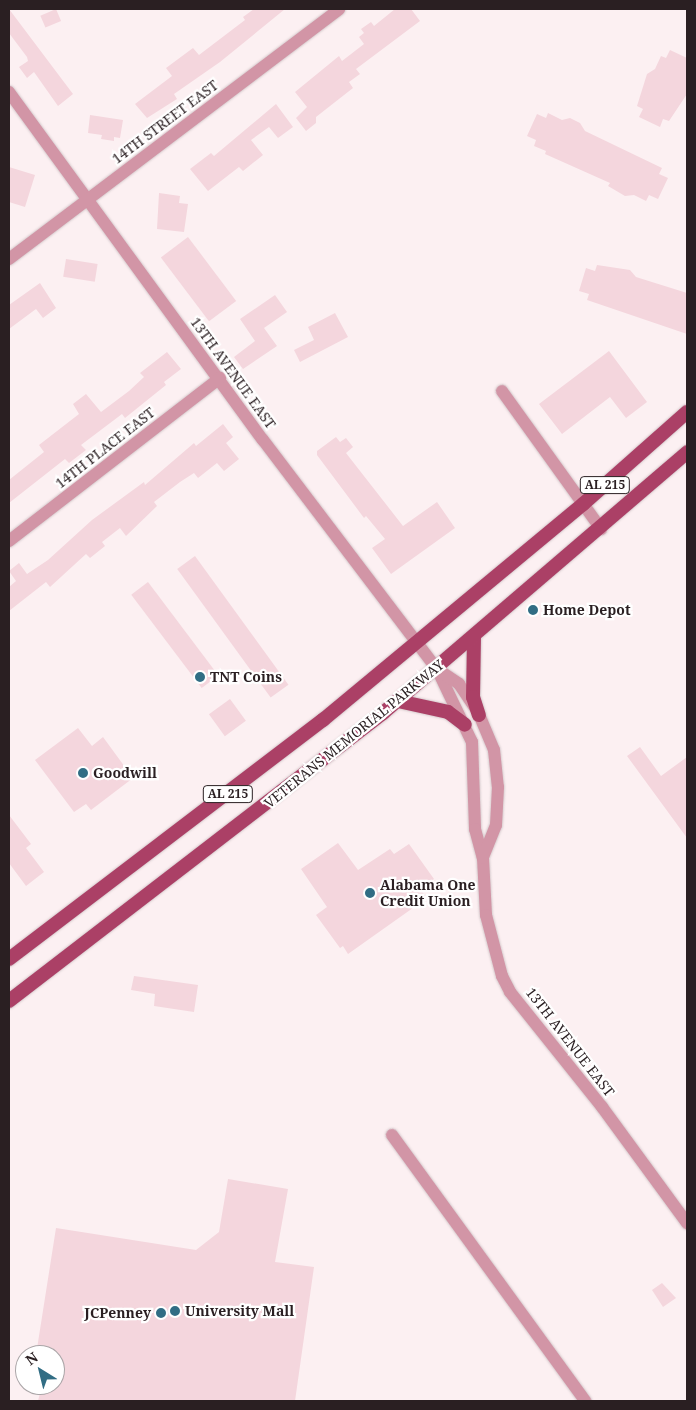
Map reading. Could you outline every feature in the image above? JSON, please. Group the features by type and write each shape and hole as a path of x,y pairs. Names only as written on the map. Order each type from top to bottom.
{"main road":[{"name":"AL 215","path":"9,959 245,781 417,643 583,504 687,412"},
{"name":"VETERANS MEMORIAL PARKWAY","path":"9,1001 240,826 437,669 601,529 687,452"},
{"path":"474,636 473,697 479,714"},
{"path":"398,700 448,712 465,725"}],"street":[{"name":"14TH STREET EAST","path":"9,258 339,9"},
{"name":"13TH AVENUE EAST","path":"9,92 437,669 472,742 476,829 484,858 486,915 490,941 510,992 602,1107 687,1223"},
{"name":"14TH PLACE EAST","path":"9,541 220,378"},
{"path":"502,391 601,529"},
{"name":"13TH AVENUE EAST","path":"437,669 459,684 479,714 494,750 498,787 496,825 484,858"},
{"path":"392,1136 585,1401"}],"building":[{"path":"9,9 73,94 58,106 34,72 27,78 19,67 28,61 9,33"},
{"path":"56,9 61,21 45,28 40,16"},
{"path":"254,9 285,9 220,62 174,94 177,99 147,118 135,104 172,76 166,68 193,48 199,55 245,20 243,17"},
{"path":"395,9 411,9 420,21 356,69 360,74 349,82 353,88 316,117 316,123 306,131 296,118 307,107 295,92 339,56 342,61 364,44 359,37 364,33 361,29 371,22 374,26"},
{"path":"670,50 687,58 687,94 669,121 663,119 660,127 639,117 643,109 637,106 647,74 655,69 661,56 666,58"},
{"path":"276,104 293,127 278,138 269,127 251,140 263,155 243,171 239,167 208,191 190,169 211,153 214,156"},
{"path":"548,113 562,120 570,118 580,123 585,131 662,168 659,174 668,178 658,199 649,195 646,201 634,195 625,196 608,186 610,183 545,154 546,151 534,146 536,140 527,136 537,114 546,118"},
{"path":"90,115 123,120 120,138 114,137 114,141 101,139 102,135 88,133"},
{"path":"9,167 35,175 25,207 9,202"},
{"path":"159,193 180,196 179,203 188,204 184,232 157,229"},
{"path":"188,237 236,301 209,321 161,257"},
{"path":"66,259 98,264 95,282 63,277"},
{"path":"597,265 630,270 636,277 687,293 687,334 587,300 589,294 579,291 586,268 595,271"},
{"path":"40,283 56,308 43,318 36,309 9,329 9,305"},
{"path":"275,295 287,312 264,328 277,346 243,369 234,357 255,341 240,319"},
{"path":"335,313 348,337 300,362 294,350 314,340 308,327"},
{"path":"609,351 647,402 626,418 610,397 562,434 539,404"},
{"path":"167,352 181,369 164,382 166,385 125,418 122,414 81,445 86,450 69,463 65,459 9,503 9,480 44,452 39,445 79,414 73,404 86,394 101,412 129,391 144,377 140,373"},
{"path":"223,424 233,437 226,443 239,459 224,471 217,463 198,478 194,473 180,482 154,502 157,506 126,536 120,528 102,542 105,546 90,558 86,554 50,587 46,582 9,611 9,587 16,581 9,571 19,563 27,574 48,560 92,520 144,482 145,485 194,443 196,446"},
{"path":"336,437 340,442 346,438 353,447 346,453 403,526 437,502 455,528 391,574 372,548 385,539 366,516 364,518 317,455 317,451"},
{"path":"195,556 288,685 271,698 177,569"},
{"path":"148,582 218,675 202,688 131,595"},
{"path":"230,699 246,721 225,736 209,714"},
{"path":"78,728 92,746 103,737 133,778 91,810 86,804 74,812 35,760"},
{"path":"640,747 661,776 687,757 687,838 627,756"},
{"path":"9,815 31,844 26,848 44,872 26,886 9,863"},
{"name":"Alabama One Credit Union","path":"338,843 358,870 390,849 394,854 409,844 434,879 420,889 427,898 348,954 343,946 340,948 316,915 327,907 301,869"},
{"path":"134,976 198,985 194,1012 154,1006 155,994 131,990"},
{"name":"University Mall","path":"228,1179 288,1189 275,1262 314,1267 295,1401 38,1401 40,1395 65,1395 65,1345 38,1345 56,1228 196,1250 219,1232"},
{"path":"662,1283 676,1298 663,1307 652,1290"}],"place":[{"name":"Home Depot","path":"533,610"},
{"name":"TNT Coins","path":"200,677"},
{"name":"Goodwill","path":"83,773"},
{"name":"Alabama One Credit Union","path":"370,893"},
{"name":"University Mall","path":"175,1311"},
{"name":"JCPenney","path":"161,1313"}]}
